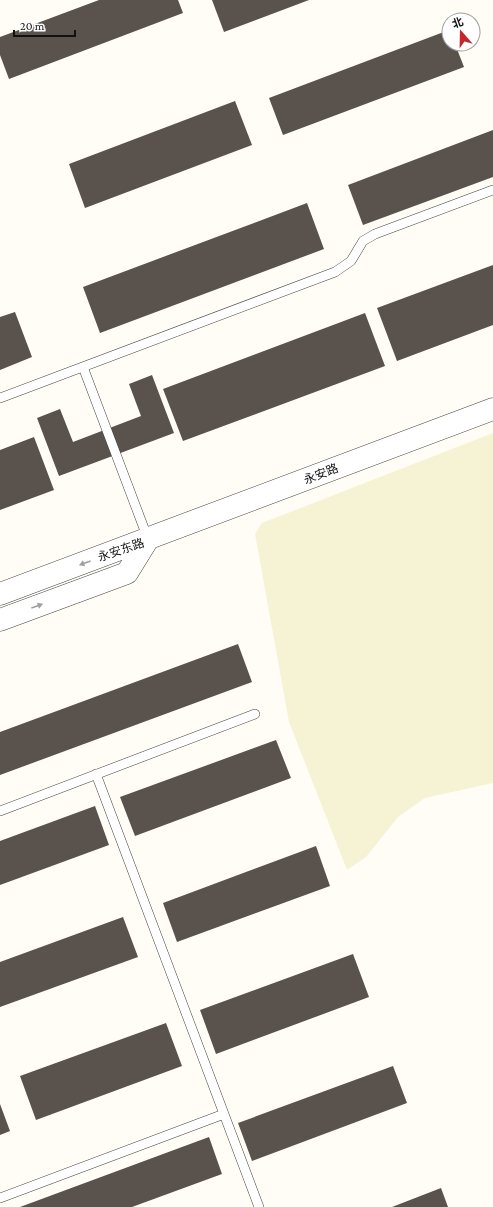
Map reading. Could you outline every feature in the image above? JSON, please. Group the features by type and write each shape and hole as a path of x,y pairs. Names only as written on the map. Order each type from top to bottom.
{"street":[{"name":"永安路","path":"148,539 493,409"},
{"name":"永安东路","path":"0,594 148,539"},
{"name":"永安东路","path":"0,620 127,573 148,539"}],"lane":[{"path":"0,398 335,272 351,261 363,241 375,234 493,190"},
{"path":"83,366 148,539"},
{"path":"0,811 255,714"},
{"path":"96,774 259,1207"},
{"path":"0,1198 224,1114"}],"shaded area":[{"path":"493,433 493,783 425,798 398,817 366,857 347,870 289,722 255,534 262,523"}],"building":[{"path":"99,0 178,0 183,13 9,79 0,55 0,37"},
{"path":"212,0 309,0 224,32"},
{"path":"441,33 441,52 458,52 464,67 283,135 269,98"},
{"path":"235,101 252,145 85,208 69,164"},
{"path":"493,130 493,177 363,225 348,185"},
{"path":"307,203 324,249 100,333 83,287"},
{"path":"493,265 493,325 397,361 377,308"},
{"path":"15,312 32,357 0,370 0,317"},
{"path":"365,313 385,366 183,441 163,389"},
{"path":"152,375 174,433 59,476 37,418 60,409 73,442 141,416 129,384"},
{"path":"34,437 54,490 0,510 0,450"},
{"path":"238,644 252,682 0,775 0,732"},
{"path":"276,740 291,778 135,836 120,797"},
{"path":"95,806 109,845 0,885 0,841"},
{"path":"316,846 330,886 177,942 163,903"},
{"path":"123,917 138,957 0,1007 0,962"},
{"path":"353,954 369,997 216,1054 200,1010"},
{"path":"166,1023 182,1066 36,1120 20,1076"},
{"path":"393,1066 407,1103 252,1161 238,1123"},
{"path":"0,1104 10,1131 0,1135"},
{"path":"209,1137 222,1174 132,1207 20,1207"},
{"path":"441,1188 448,1207 392,1207"}]}
